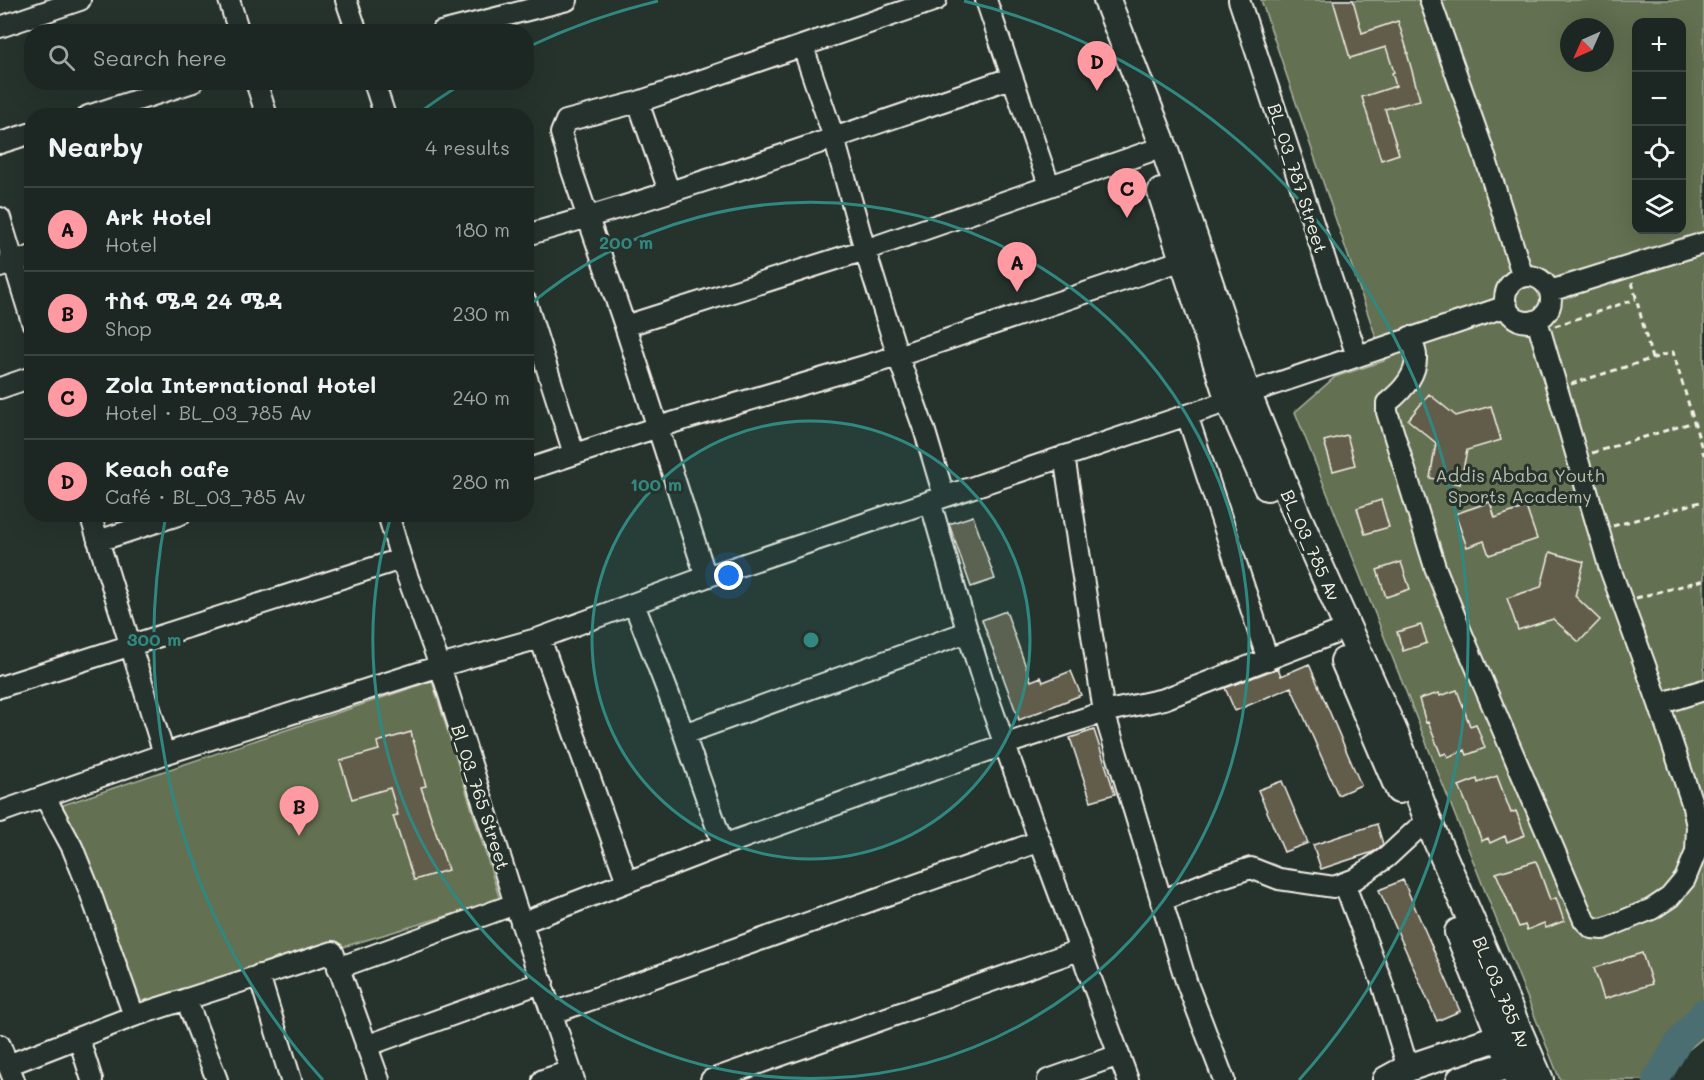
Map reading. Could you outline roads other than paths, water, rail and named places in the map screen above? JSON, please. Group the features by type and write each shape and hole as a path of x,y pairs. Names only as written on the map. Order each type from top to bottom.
{"main road":[{"name":"BL_03_785 Av","path":"1091,0 1148,152 1183,260 1333,634 1540,1080"},
{"name":"BL_03_785 Av","path":"1107,0 1161,139 1238,397 1295,510 1396,736 1423,826 1515,1072"},
{"path":"1386,1080 1408,1068 1500,1037"},
{"path":"1460,1080 1515,1072"}],"street":[{"path":"0,27 80,0"},
{"path":"229,0 236,24"},
{"path":"346,0 354,24"},
{"path":"472,24 567,0"},
{"path":"706,577 561,133 564,124 567,121 639,102 936,0"},
{"path":"986,0 1048,185"},
{"name":"BL_03_787 Street","path":"1239,0 1357,356"},
{"path":"1430,0 1481,144 1523,277"},
{"path":"803,47 834,138 865,250 898,356 937,498 967,632 1078,950 1128,1080"},
{"path":"534,233 669,192 1011,78"},
{"path":"113,108 168,90"},
{"path":"259,90 264,108"},
{"path":"377,90 382,108"},
{"path":"639,102 669,192"},
{"path":"0,143 24,136"},
{"path":"625,326 865,250 1148,152"},
{"path":"0,218 24,294"},
{"path":"1550,291 1704,243"},
{"path":"534,467 658,427 898,356 1183,260"},
{"path":"1410,338 1416,356 1412,374 1406,386 1387,403 1387,412 1436,567 1459,627 1584,920 1592,928 1603,929 1652,909 1670,897 1685,879 1696,852 1697,826 1692,803 1659,704 1621,602 1539,325 1549,308 1550,291 1542,280 1529,276 1523,277 1510,284 1507,291 1507,306 1515,318 1539,325"},
{"path":"0,812 164,754 440,666 540,638 706,577 1507,306"},
{"path":"535,353 574,454"},
{"path":"0,388 24,380"},
{"path":"1187,415 1268,660"},
{"path":"1064,456 1104,712 1186,981 1224,1080"},
{"path":"92,522 164,754"},
{"path":"98,541 156,522"},
{"name":"Bl_03_765 Street","path":"390,522 401,559 440,666 572,1076"},
{"path":"0,687 401,559"},
{"path":"634,604 684,734 723,845"},
{"path":"684,734 967,632"},
{"path":"521,923 723,845 1006,744 1104,712 1164,699 1333,634"},
{"path":"540,638 627,882"},
{"path":"1659,704 1704,690"},
{"path":"45,797 72,847 89,889 134,1017"},
{"path":"1161,901 1213,880 1251,868 1279,879 1334,887 1355,879 1387,857 1423,826"},
{"path":"553,1012 1040,841"},
{"path":"1344,883 1381,980 1408,1068"},
{"path":"338,968 515,904"},
{"path":"711,1080 1078,950"},
{"path":"0,1045 11,1073 79,1039 134,1017 328,952 335,954 379,1080"},
{"path":"259,975 291,1080"},
{"path":"366,1046 543,982"},
{"path":"186,999 217,1080"},
{"path":"79,1039 92,1080"},
{"path":"1048,1080 1119,1055"},
{"path":"543,1080 572,1076"}],"waterway":[{"path":"1656,1080 1679,1041 1704,1012"}],"place":[{"name":"Keach cafe","path":"1097,91"},
{"name":"Zola International Hotel","path":"1127,218"},
{"name":"Ark Hotel","path":"1017,292"},
{"name":"ተስፋ ሜዳ 24 ሜዳ","path":"299,836"}],"park label":[{"name":"Addis Ababa Youth Sports Academy","path":"1520,485"}]}
